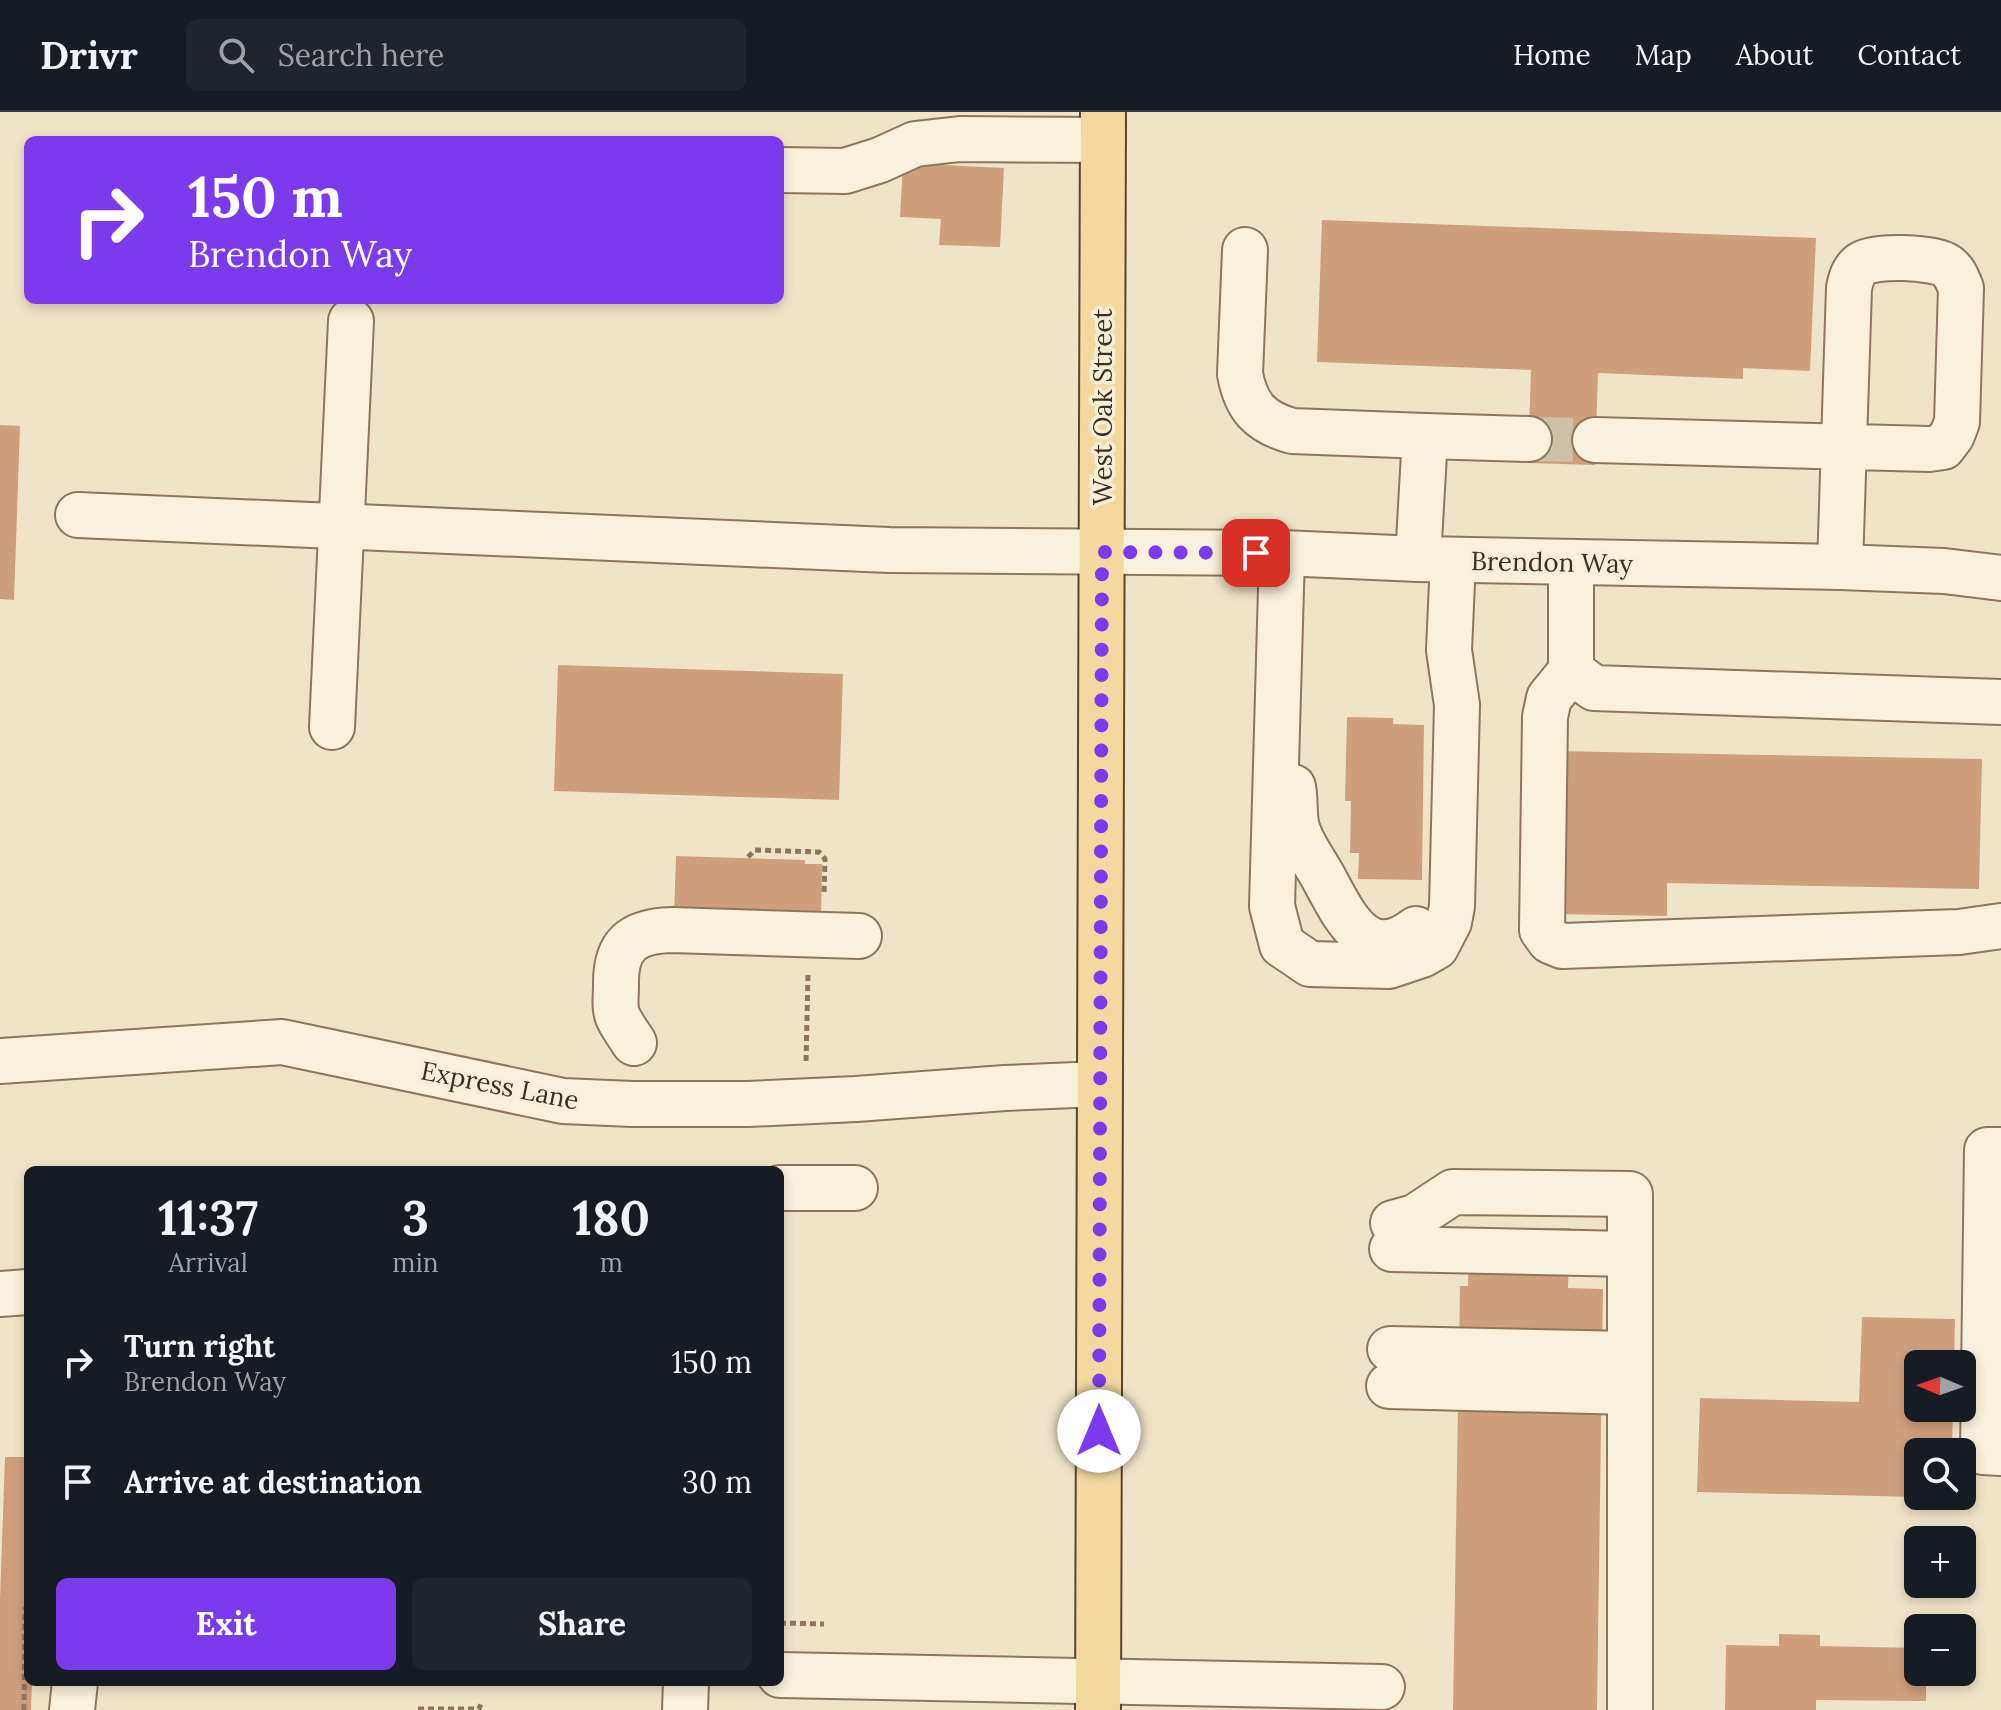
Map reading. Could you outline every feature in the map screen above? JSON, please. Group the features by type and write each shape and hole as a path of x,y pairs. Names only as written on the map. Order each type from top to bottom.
{"main road":[{"name":"West Oak Street","path":"1098,1696 1103,126"}],"street":[{"path":"784,170 845,171 915,144 1103,126"},
{"path":"1245,250 1240,374 1244,393 1256,412 1273,425 1292,431 1529,439"},
{"path":"1595,440 1845,445 1929,449 1943,447 1957,422 1961,288 1956,275 1946,265 1934,260 1872,258 1860,264 1852,275 1849,288 1845,445 1840,567"},
{"path":"332,727 351,321"},
{"path":"1282,553 1272,906 1282,945 1310,964 1389,966 1436,947 1449,922 1452,906 1457,705 1436,560 1425,436"},
{"name":"Brendon Way","path":"78,515 880,550 1282,553 1436,560 1840,567 1944,571 2001,578"},
{"path":"1571,562 1571,671 1549,698 1545,717 1542,930 1550,941 1562,946 1959,932 2001,926"},
{"path":"1275,812 1293,872 1294,907 1305,930 1330,941 1393,942 1419,927 1426,917 1431,893 1434,705 1449,650"},
{"path":"1571,671 1594,688 2001,702"},
{"path":"1278,718 1296,799 1297,830 1351,927 1367,938 1381,942"},
{"path":"634,1043 616,1014 616,972 620,953 632,938 650,931 672,930 859,936"},
{"name":"Express Lane","path":"0,1061 282,1042 563,1101 632,1104 748,1104 1099,1084"},
{"path":"1992,1452 1994,1150"},
{"path":"784,1188 855,1188"},
{"path":"1630,1265 1392,1247 1415,1217 1453,1192 1630,1194 1630,1265 1630,1710"},
{"path":"0,1294 24,1292"},
{"path":"1389,1367 1630,1372"},
{"path":"784,1675 1098,1696 1382,1687"},
{"path":"72,1710 75,1686"},
{"path":"685,1710 686,1686"}],"path":[{"path":"748,857 755,850 819,852 825,859 823,904"},
{"path":"806,1067 808,969"},
{"path":"784,1623 824,1624"},
{"path":"24,1686 24,1710"},
{"path":"418,1709 479,1709 482,1701"}],"building":[{"path":"903,163 1004,168 1000,247 939,245 941,219 900,217"},
{"path":"1322,220 1816,238 1810,371 1743,368 1743,379 1598,373 1595,465 1528,463 1531,370 1317,362"},
{"path":"0,425 20,426 14,600 0,599"},
{"path":"558,665 843,674 839,800 554,791"},
{"path":"1347,717 1393,718 1393,724 1424,725 1422,880 1358,879 1359,853 1350,853 1351,801 1345,801"},
{"path":"1554,751 1982,759 1979,889 1667,883 1667,916 1551,914"},
{"path":"676,856 805,860 805,864 822,864 821,916 674,916"},
{"path":"1469,1228 1570,1228 1568,1288 1603,1289 1597,1710 1453,1710 1460,1286 1468,1286"},
{"path":"1862,1317 1955,1319 1954,1350 1904,1350 1904,1422 1953,1422 1952,1438 1904,1438 1904,1497 1697,1492 1700,1398 1859,1402"},
{"path":"5,1457 24,1457 24,1686 32,1686 31,1710 0,1710"},
{"path":"1779,1634 1820,1635 1820,1646 1904,1648 1904,1686 1926,1686 1926,1701 1816,1700 1816,1710 1725,1710 1726,1645 1779,1646"}],"tunnel":[{"path":"1529,439 1595,440"}],"route":[{"path":"1099,1431 1102,552 1256,553"}]}
